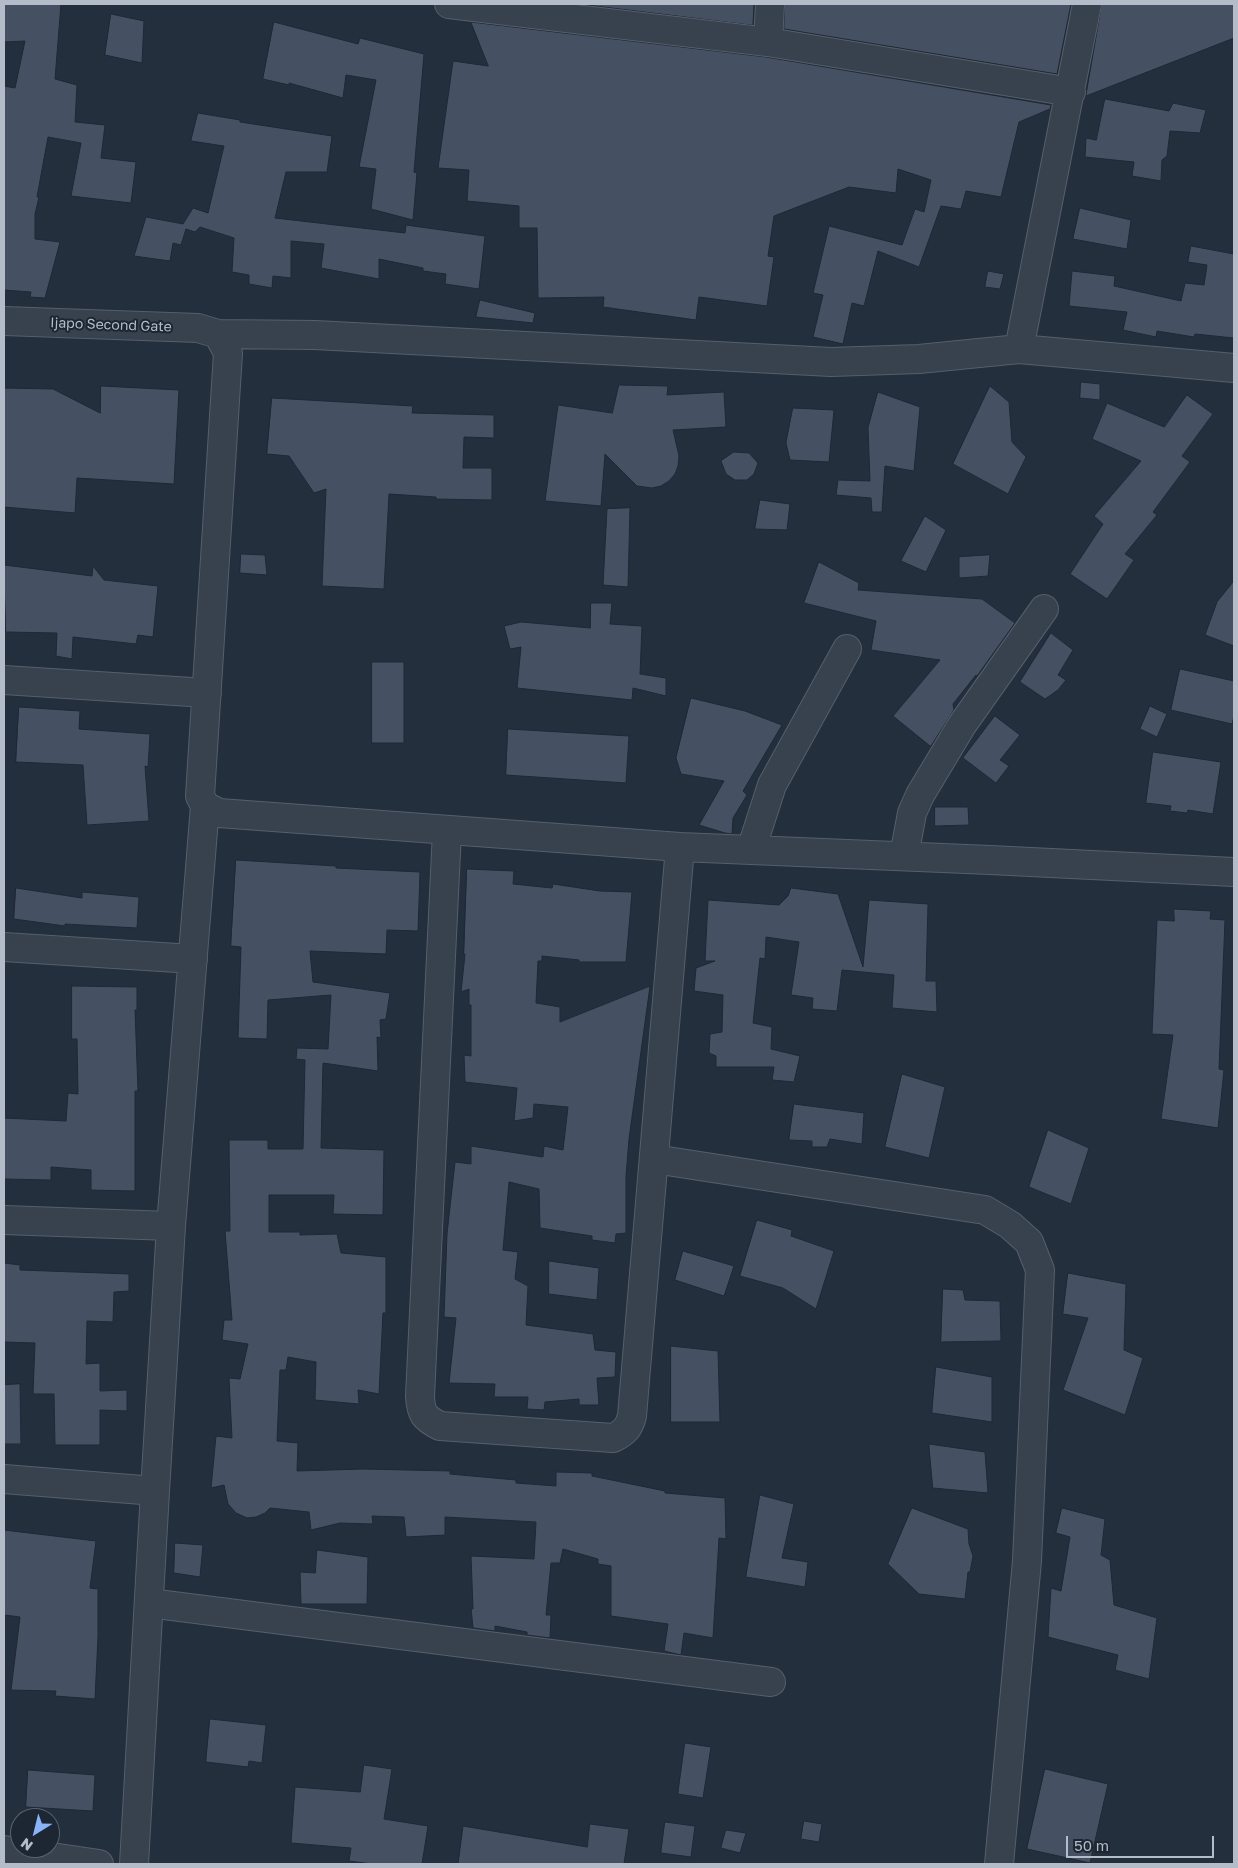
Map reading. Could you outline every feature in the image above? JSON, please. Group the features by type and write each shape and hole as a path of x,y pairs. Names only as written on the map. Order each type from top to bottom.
{"street":[{"path":"449,4 478,5 768,42 1071,92"},
{"path":"768,42 770,4"},
{"path":"1019,349 1087,4"},
{"name":"Ijapo Second Gate","path":"4,321 198,328 218,334 315,335 831,362 919,359 1019,349 1234,368"},
{"path":"218,334 228,353 200,796 206,806 219,814 680,847 1234,872"},
{"path":"904,856 912,814 920,795 962,725 1044,609"},
{"path":"751,850 772,785 847,649"},
{"path":"4,680 207,693"},
{"path":"134,1864 171,1226 206,806"},
{"path":"447,831 420,1396 421,1409 427,1419 440,1426 613,1438 623,1434 630,1425 632,1416 680,847"},
{"path":"4,947 193,959"},
{"path":"654,1159 985,1210 1010,1225 1029,1242 1040,1270 1027,1561 999,1864"},
{"path":"4,1220 171,1226"},
{"path":"4,1479 155,1491"},
{"path":"149,1603 771,1682"},
{"path":"4,1850 99,1864"}],"building":[{"path":"4,4 61,4 55,79 77,85 75,122 105,125 101,158 136,162 131,203 71,196 81,143 48,137 37,197 39,197 35,214 35,239 60,242 45,298 30,297 31,292 4,290 4,86 15,88 25,41 4,42"},
{"path":"579,4 754,4 753,25"},
{"path":"785,4 1071,4 1057,74 784,29"},
{"path":"1102,4 1234,4 1234,38 1086,96"},
{"path":"111,14 144,21 142,63 105,55"},
{"path":"274,22 358,44 360,38 424,54 414,172 417,173 413,220 371,209 376,169 359,167 376,80 346,75 343,98 289,83 289,85 263,79"},
{"path":"471,22 766,57 1051,105 1050,109 1019,122 1001,197 966,191 961,209 941,206 919,267 878,251 864,306 852,303 843,344 813,337 823,295 813,293 829,226 902,245 915,209 924,212 931,180 898,169 896,193 849,187 774,216 768,256 774,257 767,306 699,297 696,320 603,307 604,297 538,298 537,228 519,228 519,206 467,201 469,170 438,168 453,61 488,66"},
{"path":"1105,99 1169,111 1173,103 1206,110 1200,133 1170,131 1167,156 1162,160 1161,181 1132,176 1134,162 1085,157 1086,138 1096,140"},
{"path":"198,113 240,120 240,122 332,136 327,172 286,172 275,218 405,233 406,225 485,236 479,289 445,284 446,274 423,271 423,268 379,259 379,279 321,268 324,244 291,241 291,278 273,276 272,288 249,284 249,275 232,272 234,238 200,227 195,232 186,229 181,245 173,243 170,261 134,256 146,217 183,224 193,208 208,213 224,146 191,141"},
{"path":"1080,208 1131,220 1127,249 1073,239"},
{"path":"1191,246 1234,254 1234,338 1195,334 1194,337 1157,331 1156,337 1123,330 1127,312 1069,306 1072,271 1115,276 1114,286 1181,301 1185,283 1204,285 1207,265 1188,262"},
{"path":"988,271 1004,274 1000,289 985,287"},
{"path":"480,300 535,313 533,323 476,317"},
{"path":"1081,382 1100,384 1100,400 1080,398"},
{"path":"619,385 668,386 667,395 724,392 726,427 673,430 679,456 678,466 675,474 661,486 652,488 637,486 605,454 601,506 545,501 558,405 612,413"},
{"path":"101,386 179,390 174,484 77,478 75,513 4,507 4,388 53,389 100,413"},
{"path":"990,386 1009,402 1012,442 1026,457 1008,494 953,464"},
{"path":"878,392 920,407 914,471 885,466 882,512 872,512 871,498 836,495 838,480 870,481 868,428"},
{"path":"1187,395 1213,414 1182,456 1190,462 1153,512 1157,515 1125,554 1134,560 1107,599 1070,574 1103,524 1094,516 1141,461 1092,439 1107,403 1164,427"},
{"path":"272,398 413,406 412,413 494,415 494,438 464,437 463,468 492,468 492,500 436,499 436,497 389,494 384,589 322,586 326,489 314,493 289,456 267,454"},
{"path":"793,408 834,410 829,462 790,460 786,443"},
{"path":"734,452 749,453 758,463 754,474 747,480 735,480 726,474 721,461"},
{"path":"760,500 790,504 787,530 755,529"},
{"path":"630,508 628,587 603,585 607,509"},
{"path":"925,516 946,530 926,572 901,561"},
{"path":"241,554 265,555 267,575 240,573"},
{"path":"990,555 988,576 959,578 959,557"},
{"path":"819,562 859,583 858,590 982,599 1015,623 977,676 953,704 954,710 931,746 893,716 940,660 871,650 876,621 804,603"},
{"path":"4,565 92,576 93,566 104,580 158,586 153,637 138,635 136,644 73,637 72,659 56,656 57,633 6,632"},
{"path":"1234,581 1234,646 1205,635 1217,602"},
{"path":"591,603 612,603 610,624 642,626 640,674 666,678 666,696 633,688 632,700 517,688 521,647 510,649 504,626 521,622 590,628"},
{"path":"1051,633 1073,650 1058,675 1066,680 1058,690 1045,699 1020,682"},
{"path":"372,662 404,662 404,743 372,743"},
{"path":"1180,669 1234,681 1234,716 1232,724 1171,710"},
{"path":"691,698 745,711 782,725 743,791 747,795 733,818 732,834 699,825 724,781 681,774 676,758"},
{"path":"1150,706 1167,714 1157,737 1140,729"},
{"path":"19,707 80,711 79,729 150,734 148,767 145,766 149,821 87,825 83,765 16,762"},
{"path":"995,716 1020,735 1000,760 1009,766 996,783 963,758"},
{"path":"508,729 629,736 626,783 506,775"},
{"path":"1153,752 1221,762 1213,814 1188,810 1187,813 1170,811 1171,806 1146,803"},
{"path":"935,807 968,807 969,825 935,826"},
{"path":"236,860 420,872 418,931 387,930 386,954 310,951 313,982 390,993 386,1019 380,1020 381,1038 377,1037 378,1071 323,1063 321,1148 384,1150 383,1215 333,1214 334,1195 269,1195 269,1232 300,1232 300,1235 337,1234 341,1253 386,1257 386,1313 383,1313 379,1394 358,1390 359,1404 315,1400 316,1362 288,1357 286,1370 280,1370 277,1441 298,1443 297,1471 363,1469 450,1471 450,1474 516,1480 516,1483 556,1486 556,1472 592,1473 592,1476 665,1491 665,1493 725,1498 726,1539 719,1538 713,1638 684,1633 681,1655 664,1651 668,1624 611,1616 611,1566 598,1564 598,1559 563,1549 560,1563 551,1563 546,1615 551,1615 550,1638 527,1635 527,1632 495,1626 495,1631 473,1628 471,1556 534,1559 536,1522 445,1517 445,1535 406,1537 404,1517 372,1516 373,1524 340,1523 311,1530 309,1512 270,1508 265,1513 256,1517 247,1518 236,1513 228,1504 224,1485 211,1488 216,1436 232,1438 229,1378 240,1379 248,1344 222,1340 224,1320 232,1320 225,1231 230,1231 229,1140 268,1140 268,1149 303,1149 305,1060 296,1059 297,1048 328,1049 331,995 268,1000 267,1039 238,1038 241,947 231,946"},
{"path":"467,869 514,871 513,884 552,888 553,884 600,891 632,892 626,962 579,962 579,960 542,956 542,961 538,961 536,1003 560,1007 560,1022 650,986 629,1139 626,1176 626,1233 616,1234 615,1243 592,1240 592,1236 540,1228 539,1189 509,1182 503,1250 518,1252 515,1279 528,1286 526,1325 593,1334 595,1350 616,1352 615,1377 597,1378 599,1405 579,1405 579,1399 545,1402 544,1410 527,1409 528,1397 494,1397 495,1384 449,1383 456,1318 444,1317 447,1234 455,1162 471,1164 471,1146 543,1157 544,1146 563,1150 568,1107 534,1104 533,1118 514,1121 517,1088 465,1082 464,1055 471,1056 471,1005 469,1005 469,989 461,992 465,954"},
{"path":"16,888 82,898 82,892 139,897 137,928 65,924 65,926 14,919"},
{"path":"791,888 838,894 863,967 869,900 928,904 926,981 936,981 937,1012 892,1008 894,975 842,970 837,1011 812,1009 813,998 791,995 799,942 766,937 765,959 760,958 753,1023 772,1027 771,1049 800,1056 794,1082 772,1080 774,1067 716,1067 716,1056 709,1053 710,1034 722,1032 723,995 694,991 696,968 715,961 705,961 708,900 779,905 788,896"},
{"path":"1174,909 1211,911 1210,919 1225,920 1219,1069 1224,1070 1218,1128 1161,1119 1173,1035 1152,1034 1157,920 1174,921"},
{"path":"72,986 137,987 137,1010 135,1010 138,1091 135,1091 135,1191 91,1190 91,1170 51,1167 51,1180 4,1179 4,1118 66,1121 68,1093 78,1094 77,1039 72,1039"},
{"path":"902,1074 945,1087 929,1158 885,1147"},
{"path":"794,1104 864,1113 862,1144 830,1139 827,1147 812,1147 812,1141 789,1140"},
{"path":"1048,1130 1089,1148 1071,1204 1029,1187"},
{"path":"757,1220 792,1230 791,1236 834,1251 816,1309 783,1288 740,1276"},
{"path":"683,1251 734,1266 724,1296 675,1280"},
{"path":"549,1261 599,1268 597,1300 549,1294"},
{"path":"4,1263 20,1265 20,1270 129,1274 129,1291 114,1292 113,1322 87,1321 86,1364 100,1363 100,1391 127,1390 127,1411 100,1410 100,1445 55,1445 54,1394 33,1394 35,1343 4,1342"},
{"path":"1068,1273 1126,1284 1124,1350 1143,1358 1125,1415 1063,1390 1088,1318 1063,1314"},
{"path":"943,1289 963,1290 965,1300 1000,1301 1001,1341 941,1342"},
{"path":"671,1346 718,1351 720,1422 671,1422"},
{"path":"936,1367 992,1377 992,1422 932,1413"},
{"path":"20,1384 21,1444 4,1444 4,1385"},
{"path":"929,1444 985,1452 988,1493 933,1488"},
{"path":"760,1495 794,1504 782,1558 808,1562 805,1587 746,1577"},
{"path":"912,1508 968,1529 969,1544 973,1556 970,1572 968,1572 965,1599 919,1594 888,1564"},
{"path":"1062,1508 1105,1519 1101,1555 1110,1560 1114,1605 1157,1618 1149,1679 1115,1670 1118,1655 1048,1637 1051,1588 1061,1591 1070,1537 1056,1533"},
{"path":"4,1530 96,1541 90,1588 98,1589 95,1699 55,1696 56,1691 11,1690 20,1617 4,1615"},
{"path":"175,1543 203,1545 200,1577 174,1573"},
{"path":"317,1550 368,1557 367,1604 301,1604 300,1572 315,1573"},
{"path":"210,1719 266,1725 262,1763 249,1761 248,1767 206,1762"},
{"path":"685,1743 711,1747 703,1798 678,1794"},
{"path":"364,1765 392,1769 384,1819 428,1826 422,1864 373,1864 349,1861 351,1848 291,1843 295,1787 360,1792"},
{"path":"1045,1769 1108,1784 1090,1863 1027,1849"},
{"path":"28,1770 95,1775 93,1811 26,1807"},
{"path":"804,1821 822,1824 819,1842 801,1839"},
{"path":"665,1822 695,1826 691,1857 661,1853"},
{"path":"590,1824 629,1829 624,1864 458,1864 463,1826 587,1847"},
{"path":"726,1830 746,1833 740,1853 721,1848"}]}
